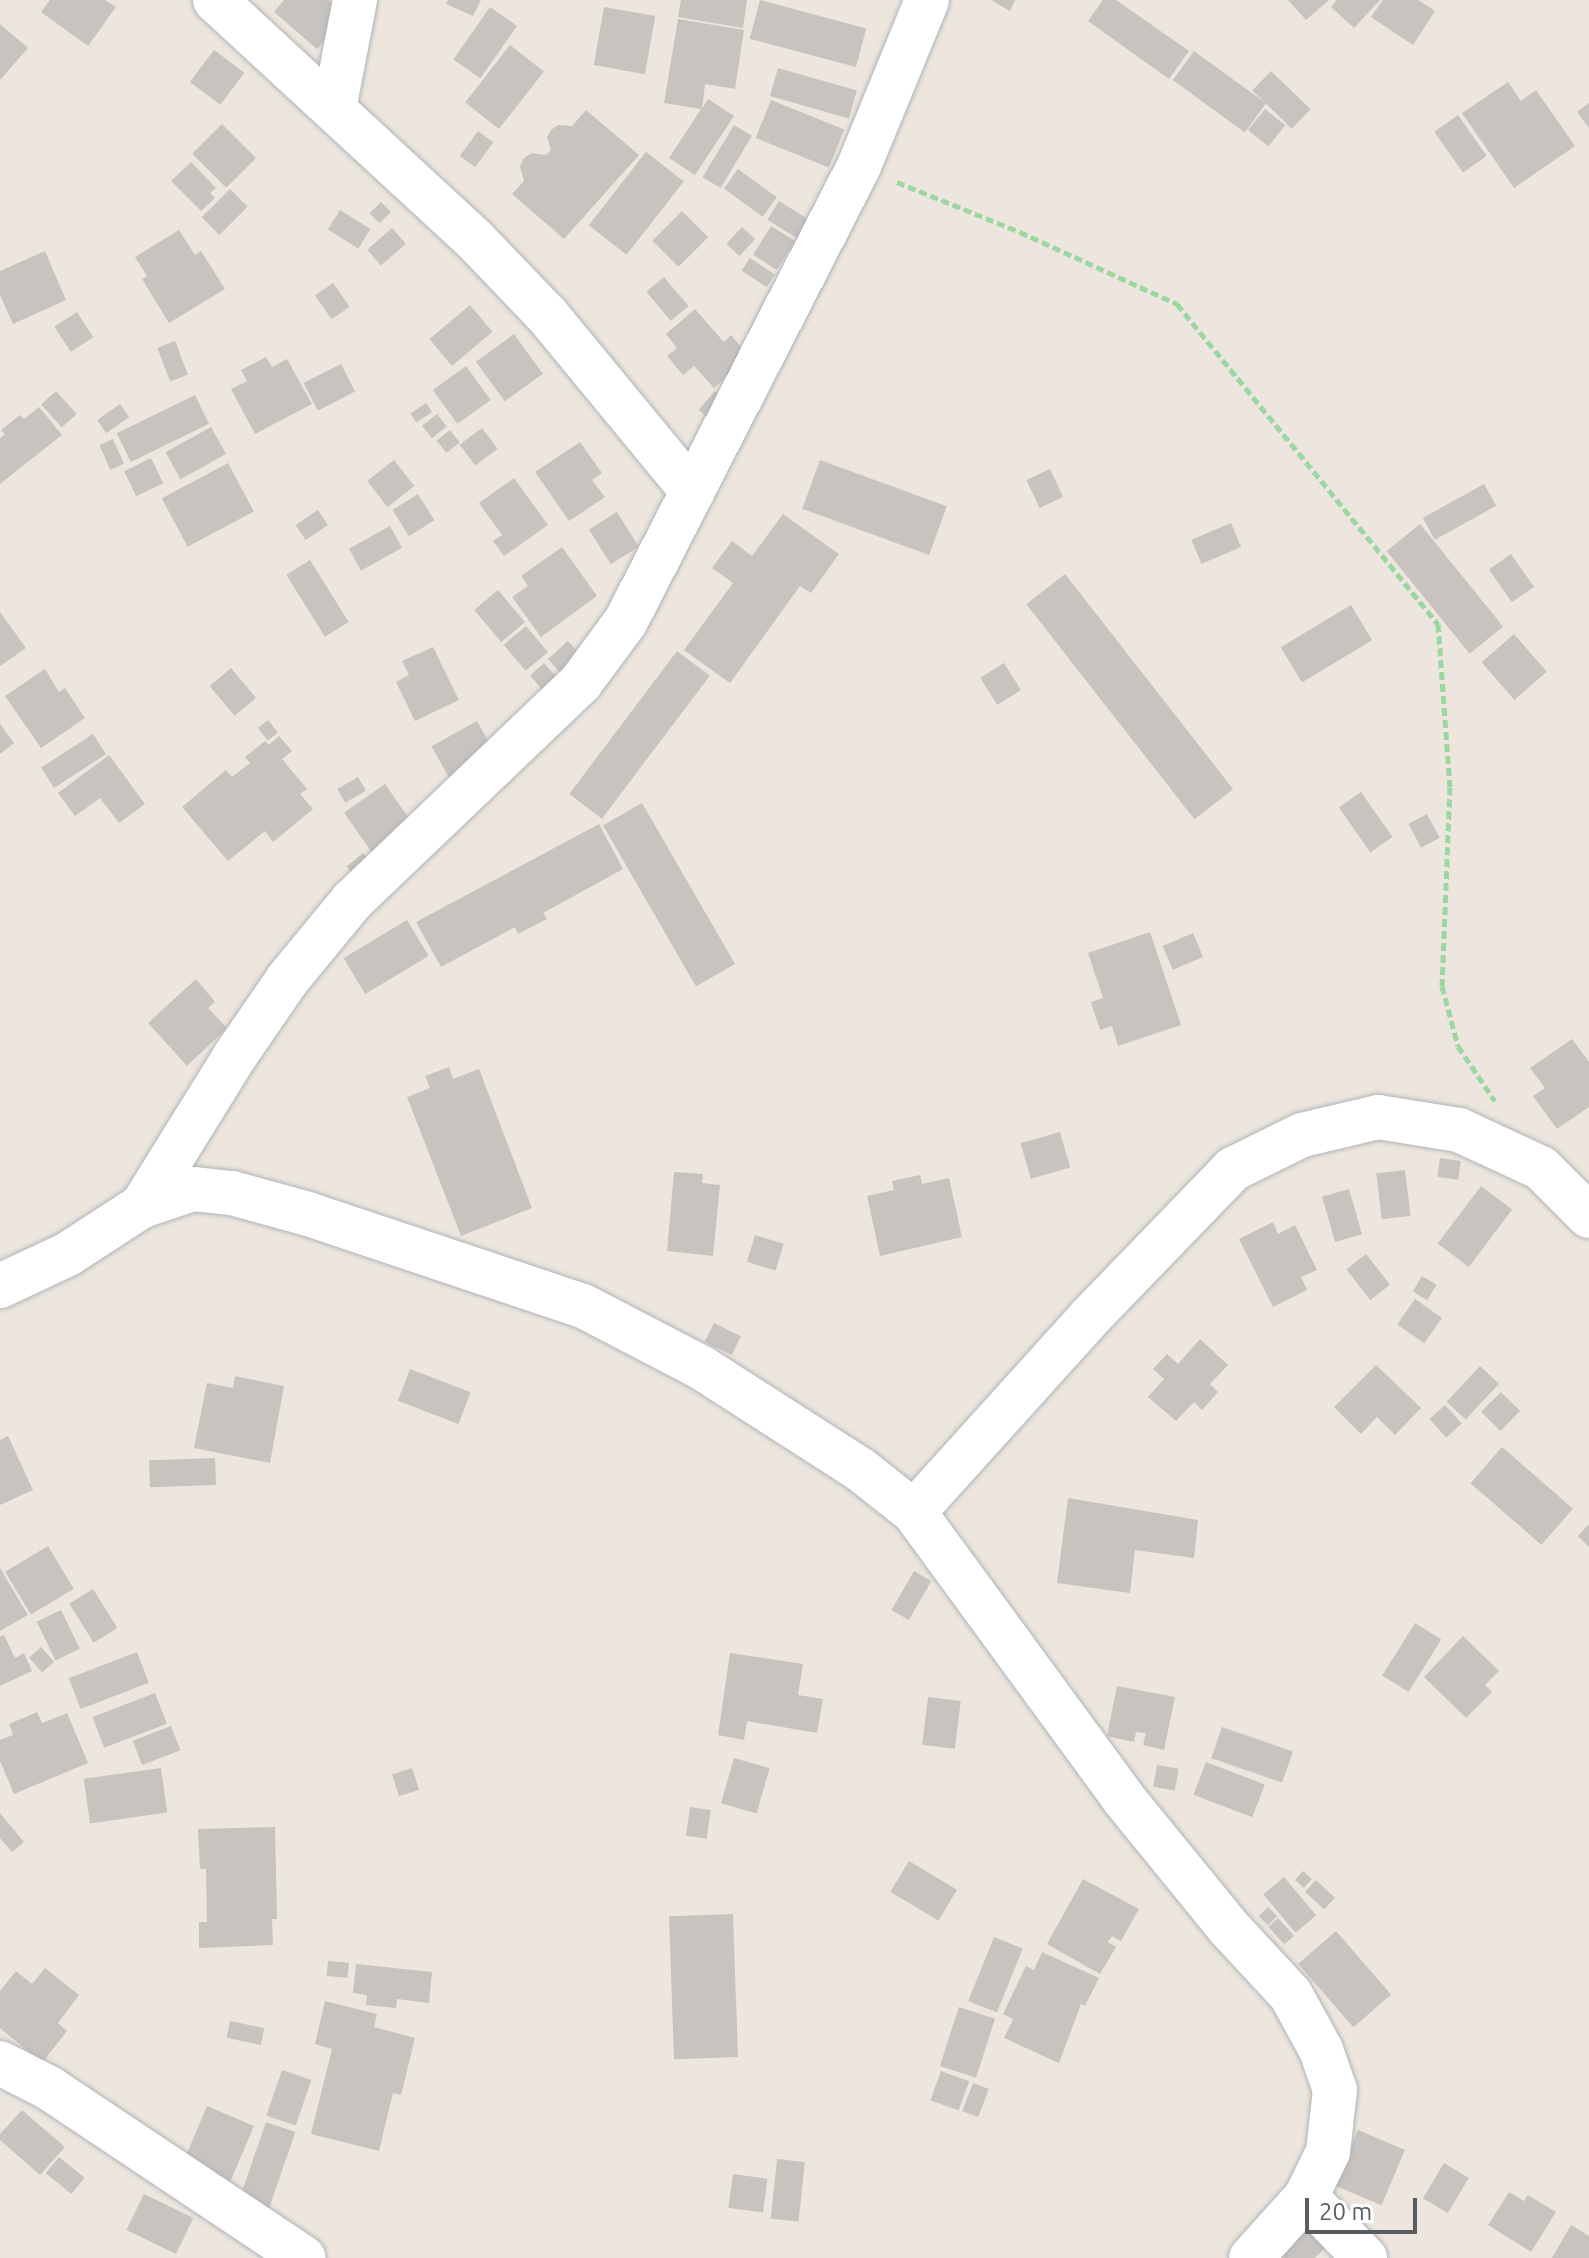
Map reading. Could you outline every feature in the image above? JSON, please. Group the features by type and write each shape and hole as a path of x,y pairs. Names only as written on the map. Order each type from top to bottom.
{"street":[{"path":"215,0 475,240 547,315 693,492"},
{"path":"334,109 355,0"},
{"path":"142,1206 252,1030 287,980 352,901 581,682 626,621 859,166 927,0"},
{"path":"914,1512 1091,1316 1233,1169 1302,1135 1378,1117 1459,1130 1541,1168 1589,1216"},
{"path":"0,1286 68,1254 142,1206 193,1189 232,1193 308,1214 583,1306 702,1368 861,1470 914,1512 1123,1798 1229,1928 1291,1995 1321,2050 1335,2090 1328,2152 1306,2197 1251,2258"},
{"path":"0,2063 49,2088 304,2258"},
{"path":"1306,2197 1365,2258"}],"path":[{"path":"859,166 1020,232 1177,304 1438,624 1450,787 1442,986 1458,1046 1499,1107"}],"building":[{"path":"50,0 105,0 116,7 88,46 41,12"},
{"path":"284,0 328,0 346,15 317,49 274,12"},
{"path":"448,0 481,0 473,16 446,4"},
{"path":"681,0 747,0 743,28 678,17"},
{"path":"760,0 866,28 856,67 750,39"},
{"path":"991,0 1015,0 1010,11"},
{"path":"1103,0 1116,0 1189,51 1169,79 1088,21"},
{"path":"1288,0 1329,0 1306,20"},
{"path":"1337,0 1380,0 1354,28 1331,7"},
{"path":"1383,0 1418,0 1435,11 1413,45 1371,17"},
{"path":"490,7 517,26 480,78 453,59"},
{"path":"604,7 655,16 645,74 594,65"},
{"path":"678,19 744,30 735,89 705,84 702,109 708,99 734,116 695,175 669,158 701,109 664,103"},
{"path":"0,24 28,48 0,80"},
{"path":"510,45 544,71 499,129 465,103"},
{"path":"214,50 244,73 220,105 190,82"},
{"path":"1194,51 1266,103 1245,132 1173,80"},
{"path":"778,68 857,91 849,118 770,96"},
{"path":"1271,71 1311,109 1292,129 1252,90"},
{"path":"1508,82 1521,101 1536,90 1575,146 1514,188 1462,113"},
{"path":"771,100 844,130 829,168 756,138"},
{"path":"1589,103 1589,128 1577,112"},
{"path":"1265,109 1285,125 1268,146 1248,130"},
{"path":"586,110 639,155 564,239 512,194 524,181 520,166 524,158 532,153 546,155 551,150 547,137 551,130 558,125 572,126"},
{"path":"1458,115 1487,156 1463,173 1434,132"},
{"path":"222,124 256,158 226,188 192,154"},
{"path":"734,125 752,136 721,188 703,177"},
{"path":"478,131 493,142 475,167 460,156"},
{"path":"646,152 684,182 627,255 589,225"},
{"path":"191,162 216,188 210,193 215,198 201,211 171,181"},
{"path":"738,169 777,197 763,217 724,188"},
{"path":"230,189 248,207 219,235 202,217"},
{"path":"779,201 810,220 798,239 767,220"},
{"path":"381,202 391,212 380,223 370,213"},
{"path":"340,210 371,229 358,249 328,230"},
{"path":"682,211 708,237 678,267 652,241"},
{"path":"771,226 795,241 777,270 753,255"},
{"path":"742,227 755,239 739,256 726,244"},
{"path":"392,228 406,244 381,265 367,250"},
{"path":"179,230 195,255 201,251 225,289 169,323 142,279 147,276 135,257"},
{"path":"45,251 66,300 13,324 0,295 0,271"},
{"path":"750,258 775,275 766,287 742,270"},
{"path":"664,277 688,306 671,321 646,292"},
{"path":"333,283 350,307 332,319 315,296"},
{"path":"470,305 492,332 452,366 429,339"},
{"path":"695,309 724,342 731,335 750,357 714,388 694,366 683,375 667,356 677,348 666,334"},
{"path":"77,312 93,337 71,352 54,327"},
{"path":"514,334 543,374 505,401 476,362"},
{"path":"175,341 188,375 170,381 157,348"},
{"path":"266,357 272,367 287,359 312,404 255,434 231,389 247,381 241,370"},
{"path":"341,364 355,392 318,411 304,383"},
{"path":"466,366 491,400 458,424 433,390"},
{"path":"56,391 77,414 62,427 41,404"},
{"path":"715,391 729,403 712,422 699,410"},
{"path":"195,395 209,424 131,462 117,433"},
{"path":"426,403 432,412 416,423 410,414"},
{"path":"120,404 129,417 106,433 97,420"},
{"path":"39,407 62,435 0,484 0,438 5,434 1,430 20,415 24,419"},
{"path":"437,414 447,427 432,438 422,426"},
{"path":"211,427 226,454 181,479 166,452"},
{"path":"482,428 498,449 475,466 460,445"},
{"path":"450,430 460,443 446,453 437,440"},
{"path":"113,439 124,464 110,470 99,445"},
{"path":"580,442 602,473 592,480 605,497 569,521 535,472"},
{"path":"151,458 163,483 136,496 124,471"},
{"path":"394,460 414,486 388,507 367,481"},
{"path":"820,460 947,506 929,555 802,509"},
{"path":"228,463 254,512 188,547 162,498"},
{"path":"1050,469 1063,497 1040,508 1026,480"},
{"path":"514,478 548,525 504,556 493,541 502,535 479,503"},
{"path":"1484,484 1496,506 1435,540 1423,518"},
{"path":"418,494 434,520 409,536 393,510"},
{"path":"318,510 328,525 306,540 296,525"},
{"path":"617,512 639,547 611,564 589,529"},
{"path":"783,514 839,554 811,593 800,586 730,683 684,650 733,583 712,568 732,541 752,556"},
{"path":"1231,523 1241,547 1202,564 1191,540"},
{"path":"1420,524 1503,627 1470,654 1387,551"},
{"path":"390,526 402,548 361,571 349,549"},
{"path":"562,547 597,596 541,637 512,597 528,586 521,576"},
{"path":"1511,554 1534,587 1512,602 1489,569"},
{"path":"310,560 349,622 325,637 286,575"},
{"path":"1065,574 1233,789 1194,819 1026,604"},
{"path":"498,590 525,622 501,642 474,610"},
{"path":"1351,605 1372,640 1302,682 1281,647"},
{"path":"0,612 26,648 0,666"},
{"path":"526,626 548,652 526,671 504,645"},
{"path":"1514,634 1547,672 1514,700 1482,662"},
{"path":"568,641 585,660 565,678 548,659"},
{"path":"433,647 459,700 415,721 396,682 409,675 402,661"},
{"path":"677,651 710,676 602,819 569,794"},
{"path":"544,663 562,683 548,696 530,676"},
{"path":"1004,663 1021,690 997,705 980,678"},
{"path":"231,668 256,698 235,716 210,686"},
{"path":"45,669 59,692 65,688 85,718 41,748 5,696"},
{"path":"268,720 278,733 268,741 258,728"},
{"path":"477,721 495,753 449,779 432,746"},
{"path":"0,724 14,743 0,754"},
{"path":"93,734 106,754 54,788 41,768"},
{"path":"279,736 292,751 282,759 307,789 300,794 313,809 273,842 265,831 228,861 182,807 226,770 232,777 250,763 245,757 265,741 269,745"},
{"path":"109,755 145,804 119,823 100,798 75,816 58,793"},
{"path":"358,777 366,791 345,803 337,789"},
{"path":"385,784 413,824 372,853 344,813"},
{"path":"1361,792 1393,837 1370,853 1339,807"},
{"path":"642,803 735,964 696,987 603,826"},
{"path":"1427,814 1440,838 1421,848 1408,824"},
{"path":"599,824 623,869 543,913 547,919 518,934 515,927 441,967 416,922"},
{"path":"363,853 371,863 355,876 347,866"},
{"path":"407,920 429,956 365,994 344,958"},
{"path":"1150,932 1181,1025 1118,1046 1112,1026 1100,1030 1091,1002 1103,998 1088,953"},
{"path":"1193,933 1203,957 1173,970 1163,946"},
{"path":"196,979 215,1002 208,1008 227,1028 187,1066 148,1023"},
{"path":"1572,1039 1589,1062 1589,1107 1557,1129 1533,1096 1545,1088 1530,1068"},
{"path":"449,1067 453,1079 479,1069 532,1208 461,1236 407,1097 430,1088 425,1076"},
{"path":"1060,1132 1070,1168 1031,1179 1021,1143"},
{"path":"1440,1158 1461,1161 1458,1180 1437,1177"},
{"path":"1405,1170 1411,1216 1382,1219 1376,1174"},
{"path":"674,1172 703,1174 702,1183 720,1185 713,1256 667,1251"},
{"path":"920,1175 922,1184 949,1178 962,1237 880,1256 867,1196 894,1190 892,1181"},
{"path":"1481,1186 1512,1209 1469,1267 1438,1244"},
{"path":"1349,1189 1362,1234 1335,1242 1322,1197"},
{"path":"1273,1222 1278,1234 1295,1225 1317,1270 1301,1277 1307,1290 1273,1307 1239,1239"},
{"path":"755,1235 784,1244 776,1271 747,1262"},
{"path":"1366,1254 1390,1285 1370,1300 1346,1269"},
{"path":"1422,1276 1437,1285 1427,1300 1413,1291"},
{"path":"1415,1299 1442,1318 1424,1343 1397,1324"},
{"path":"714,1323 741,1336 732,1355 705,1342"},
{"path":"1200,1339 1228,1365 1210,1384 1218,1392 1202,1410 1194,1402 1176,1421 1148,1397 1164,1379 1153,1369 1167,1354 1178,1364"},
{"path":"1376,1365 1421,1408 1395,1435 1377,1417 1361,1434 1334,1407"},
{"path":"1480,1366 1499,1384 1466,1420 1447,1402"},
{"path":"410,1369 471,1392 458,1424 398,1401"},
{"path":"235,1376 284,1386 270,1463 194,1448 207,1383 233,1388"},
{"path":"1501,1392 1520,1411 1500,1431 1481,1412"},
{"path":"1445,1405 1462,1424 1446,1438 1429,1419"},
{"path":"8,1436 33,1490 0,1505 0,1440"},
{"path":"1502,1447 1573,1509 1541,1545 1471,1483"},
{"path":"215,1458 216,1485 150,1487 149,1460"},
{"path":"1068,1498 1198,1520 1194,1558 1135,1550 1130,1593 1057,1583"},
{"path":"1589,1524 1589,1547 1578,1536"},
{"path":"48,1546 74,1589 31,1615 5,1572"},
{"path":"0,1568 28,1615 0,1631"},
{"path":"914,1571 931,1581 909,1620 892,1610"},
{"path":"93,1589 117,1628 94,1643 69,1604"},
{"path":"61,1610 80,1649 56,1660 37,1622"},
{"path":"1415,1623 1441,1639 1408,1692 1382,1676"},
{"path":"4,1635 15,1658 24,1653 32,1671 0,1686 0,1637"},
{"path":"1463,1636 1499,1671 1485,1685 1492,1692 1466,1718 1424,1677"},
{"path":"41,1647 54,1662 42,1673 29,1657"},
{"path":"137,1652 149,1683 81,1709 69,1678"},
{"path":"730,1653 803,1664 798,1695 823,1699 817,1733 747,1721 744,1740 718,1735"},
{"path":"1117,1686 1175,1697 1164,1750 1143,1745 1146,1733 1136,1732 1134,1742 1107,1736"},
{"path":"155,1693 167,1724 104,1748 92,1717"},
{"path":"928,1697 961,1701 955,1749 922,1745"},
{"path":"37,1712 42,1723 67,1713 88,1763 14,1794 0,1761 0,1740 13,1735 9,1724"},
{"path":"171,1726 180,1750 142,1765 133,1741"},
{"path":"1222,1727 1293,1751 1282,1783 1211,1758"},
{"path":"734,1758 770,1768 757,1813 721,1803"},
{"path":"1206,1762 1265,1785 1252,1817 1193,1795"},
{"path":"1157,1765 1179,1769 1175,1790 1153,1787"},
{"path":"161,1768 167,1813 90,1823 84,1779"},
{"path":"412,1768 419,1790 399,1796 392,1774"},
{"path":"690,1807 711,1810 707,1839 686,1836"},
{"path":"0,1813 24,1842 12,1852 0,1838"},
{"path":"275,1827 277,1919 272,1919 273,1945 199,1948 199,1922 207,1922 206,1869 200,1869 198,1829"},
{"path":"909,1861 957,1890 938,1921 890,1892"},
{"path":"1303,1871 1312,1879 1304,1888 1295,1880"},
{"path":"1284,1877 1316,1915 1295,1933 1263,1894"},
{"path":"1083,1879 1139,1909 1121,1941 1112,1936 1108,1942 1116,1947 1100,1974 1047,1944"},
{"path":"1316,1880 1335,1898 1324,1909 1305,1892"},
{"path":"1268,1907 1277,1916 1268,1925 1259,1916"},
{"path":"733,1914 738,2057 674,2059 669,1916"},
{"path":"1278,1918 1294,1936 1284,1945 1268,1927"},
{"path":"1336,1931 1391,1994 1353,2027 1298,1964"},
{"path":"994,1937 1023,1949 997,2013 968,2001"},
{"path":"1042,1952 1099,1978 1085,2006 1081,2004 1059,2063 1004,2038 1013,2019 1003,2014 1026,1966 1034,1970"},
{"path":"328,1961 349,1963 348,1978 327,1976"},
{"path":"356,1964 432,1972 429,2003 397,1999 396,2008 366,2005 367,1995 353,1993"},
{"path":"45,1968 79,1995 58,2023 67,2031 42,2063 0,2028 0,1991 16,1971 32,1984"},
{"path":"325,2001 377,2014 374,2027 415,2038 401,2095 393,2093 379,2151 311,2134 332,2049 315,2044"},
{"path":"959,2007 995,2019 976,2078 940,2066"},
{"path":"230,2021 264,2028 261,2045 226,2038"},
{"path":"282,2070 311,2080 296,2125 266,2115"},
{"path":"941,2071 969,2081 959,2110 930,2100"},
{"path":"973,2083 989,2089 978,2117 962,2111"},
{"path":"207,2106 254,2126 228,2187 181,2167"},
{"path":"22,2110 65,2147 40,2175 0,2140 0,2134"},
{"path":"266,2122 295,2132 268,2212 239,2201"},
{"path":"1358,2130 1405,2150 1382,2205 1335,2185"},
{"path":"59,2157 85,2178 71,2194 46,2173"},
{"path":"777,2159 805,2162 799,2222 771,2219"},
{"path":"1444,2163 1469,2178 1448,2213 1423,2198"},
{"path":"733,2174 768,2179 763,2213 728,2208"},
{"path":"1509,2192 1524,2201 1528,2195 1556,2212 1531,2252 1488,2225"},
{"path":"144,2194 193,2218 176,2254 126,2230"},
{"path":"1297,2217 1327,2246 1315,2258 1280,2258"},
{"path":"1571,2225 1589,2236 1589,2258 1552,2258"}]}
